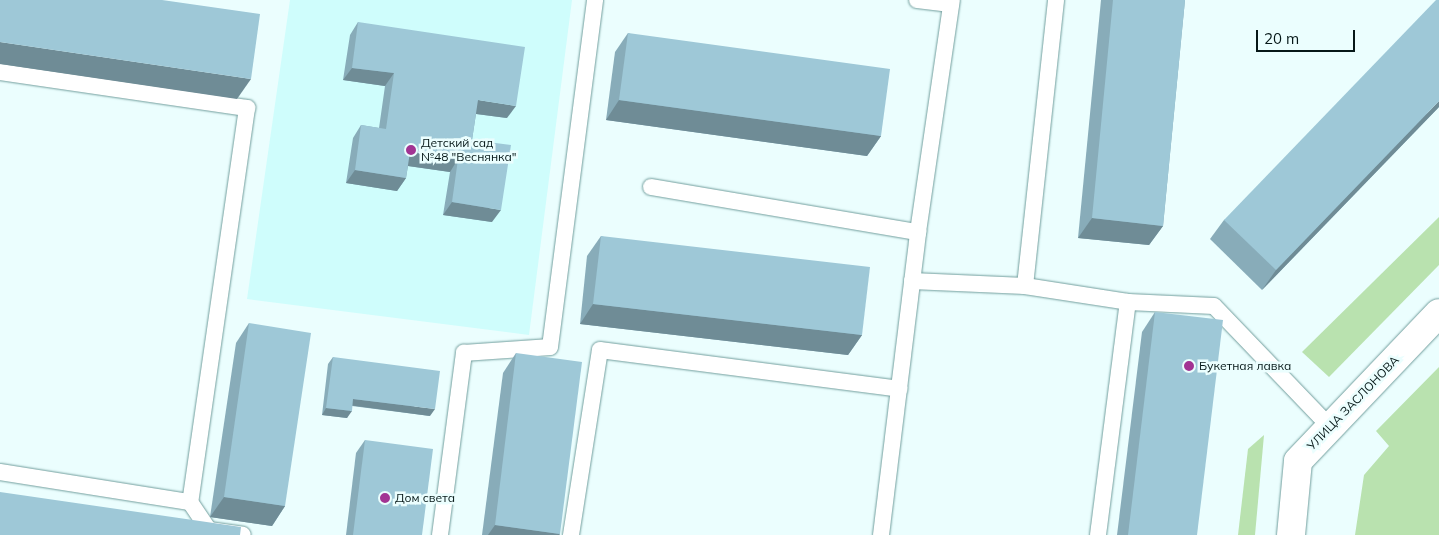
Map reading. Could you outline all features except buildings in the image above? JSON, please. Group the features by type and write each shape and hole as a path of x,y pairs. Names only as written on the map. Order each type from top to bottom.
{"street":[{"name":"УЛИЦА ЗАСЛОНОВА","path":"1291,535 1298,461 1329,426 1439,313"}],"lane":[{"path":"440,535 464,354 550,347 595,0"},
{"path":"881,535 918,232 952,2 917,0"},
{"path":"1025,286 1056,0"},
{"path":"0,72 247,108 190,502 210,530 242,535"},
{"path":"651,187 918,232"},
{"path":"912,281 1025,286 1128,302 1214,306 1329,426"},
{"path":"1098,535 1128,302"},
{"path":"572,535 600,350 899,390"},
{"path":"0,472 190,502"}],"shaded area":[{"name":"Детский сад №48 \"Веснянка\"","path":"290,0 572,0 529,335 247,299"}],"green space":[{"path":"1439,217 1439,265 1329,377 1302,352"},
{"path":"1439,367 1439,535 1355,535 1364,475 1389,446 1376,431"},
{"path":"1264,435 1255,535 1238,535 1248,449"}],"place":[{"name":"Детский сад №48 \"Веснянка\"","path":"411,150"},
{"name":"Букетная лавка","path":"1189,366"},
{"name":"Дом света","path":"385,498"}]}
